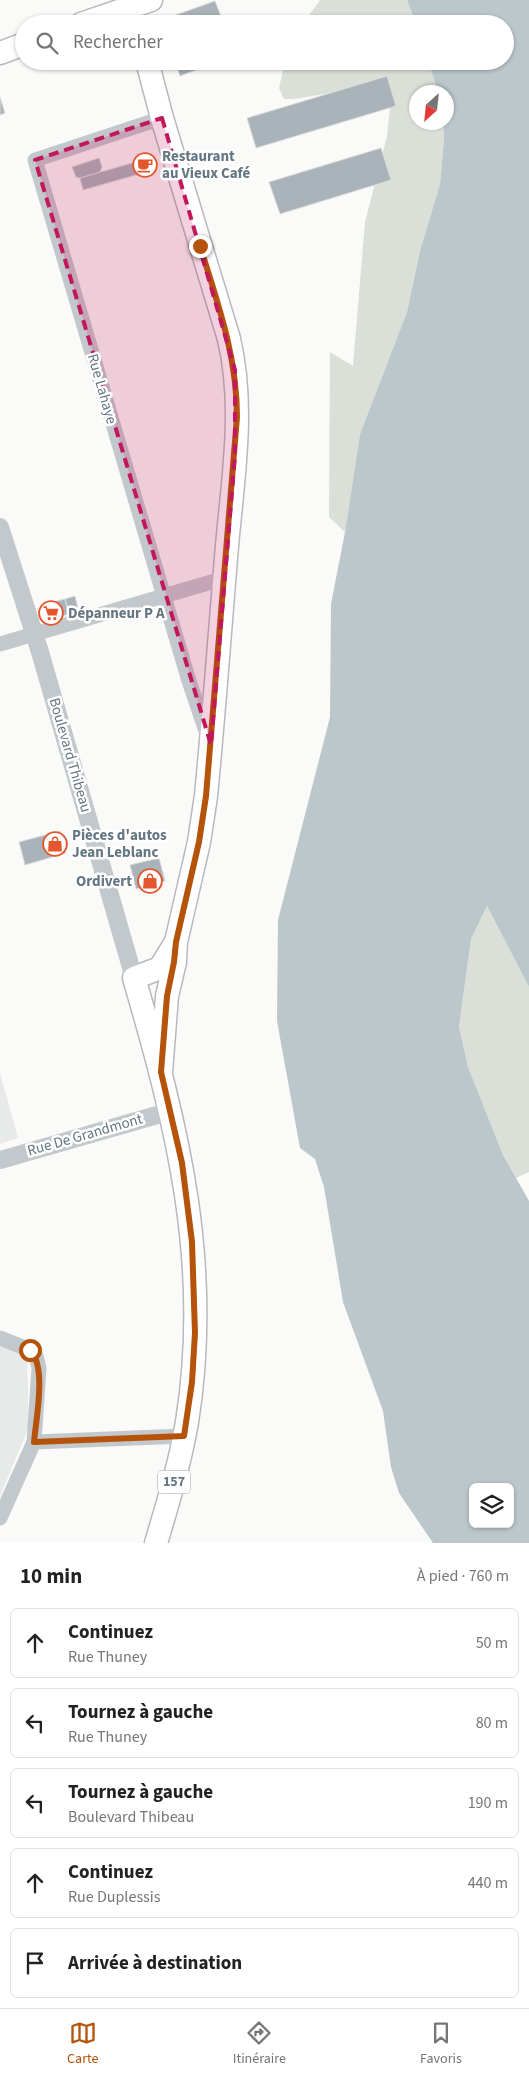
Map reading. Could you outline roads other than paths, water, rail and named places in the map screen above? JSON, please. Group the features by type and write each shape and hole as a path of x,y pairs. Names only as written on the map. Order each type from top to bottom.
{"main road":[{"path":"118,15 139,10"},
{"path":"0,53 15,47"},
{"name":"157","path":"149,70 162,118 229,338 235,370 237,417 211,745 199,842 176,942 166,1004 161,1072"},
{"name":"157","path":"134,978 160,968 176,942"},
{"name":"Boulevard Thibeau","path":"134,978 171,1111 188,1202 195,1295 192,1382 184,1436 171,1494 156,1543"}],"street":[{"name":"Rue Lahaye","path":"162,118 35,160 188,681 211,745"},
{"name":"Boulevard Thibeau","path":"0,527 34,634 134,978"},
{"path":"0,644 225,578"},
{"name":"Rue De Grandmont","path":"0,1160 171,1111"},
{"path":"0,1338 26,1347 38,1360 40,1368 34,1442 0,1518"},
{"path":"34,1442 184,1436"}],"place":[{"name":"Restaurant au Vieux Café","path":"145,165"},
{"name":"Dépanneur P A","path":"51,613"},
{"name":"Pièces d'autos Jean Leblanc","path":"55,844"},
{"name":"Ordivert","path":"150,881"}]}
